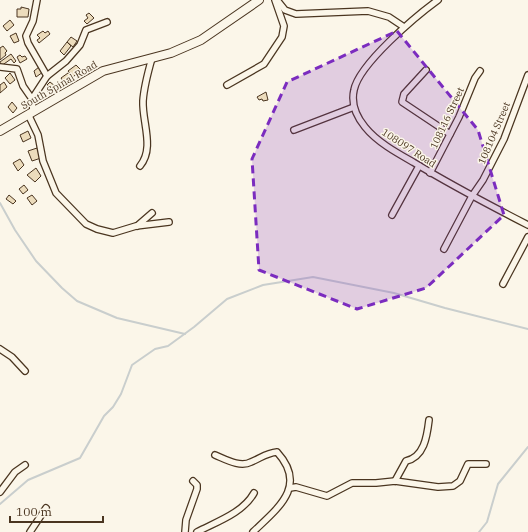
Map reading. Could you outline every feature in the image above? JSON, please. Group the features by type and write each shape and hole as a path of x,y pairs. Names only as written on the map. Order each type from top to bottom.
{"street":[{"path":"37,0 32,21 26,36 28,43 47,76"},
{"name":"South Spinal Road","path":"0,131 102,71 171,53 201,40 259,0"},
{"path":"276,0 285,10 296,14 368,11 389,17 404,28"},
{"path":"227,85 264,64 282,37 284,26 276,0"},
{"path":"294,130 354,107 354,90 363,70 404,28 438,0"},
{"path":"107,22 88,28 80,45 66,60 47,76 32,99 31,112 48,176 56,193 73,212 92,228 120,233 136,226 152,213"},
{"path":"140,166 145,161 147,150 143,102 147,74 152,58"},
{"path":"0,67 16,69 32,99"},
{"path":"426,70 404,94 402,102 450,134"},
{"name":"108116 Street","path":"430,173 459,117 475,78 480,71"},
{"name":"108104 Street","path":"444,249 472,196 483,180 504,138 528,75"},
{"name":"108097 Road","path":"354,107 365,126 375,137 430,173 528,225"},
{"path":"392,215 419,166"},
{"path":"136,226 169,222"},
{"path":"503,284 528,237"},
{"path":"0,349 12,357 25,370"},
{"path":"395,481 406,461 415,458 420,453 427,434 429,420"},
{"path":"215,455 234,463 248,464 269,452 277,452 290,469 290,488 285,498 275,512 254,532"},
{"path":"290,488 296,488 327,496 352,483 395,481 449,487 460,481 468,464 486,464"},
{"path":"0,492 15,472 25,465"},
{"path":"185,532 186,520 197,493 197,486 193,481"},
{"path":"197,532 236,511 247,503 254,493"},
{"path":"30,532 46,508"}],"highlighted area":[{"path":"397,31 478,130 504,215 426,288 357,309 259,270 252,159 287,82"}],"building":[{"path":"21,7 29,9 28,17 17,17 17,9 21,9"},
{"path":"89,13 94,18 87,24 84,21 88,18 86,15"},
{"path":"10,20 14,25 7,31 3,26"},
{"path":"43,31 45,33 48,31 50,34 39,43 37,40 40,38 37,35"},
{"path":"16,33 19,41 14,43 10,36"},
{"path":"71,37 77,41 73,47 67,42"},
{"path":"67,42 71,46 64,55 60,51"},
{"path":"3,46 7,51 5,53 6,55 0,60 0,48"},
{"path":"11,54 16,61 14,63 11,59 1,66 0,62"},
{"path":"20,55 22,57 25,56 27,59 20,63 17,57"},
{"path":"76,65 81,70 73,77 68,71"},
{"path":"39,67 43,72 36,77 34,71"},
{"path":"10,73 15,80 10,84 5,78"},
{"path":"68,73 72,79 69,82 67,79 63,81 61,78"},
{"path":"4,82 7,87 0,93 0,85"},
{"path":"50,82 55,86 49,93 47,91 50,87 47,85"},
{"path":"266,92 268,100 259,100 257,97"},
{"path":"12,102 17,108 13,113 8,107"},
{"path":"28,131 31,138 23,142 20,135"},
{"path":"37,148 41,158 32,161 28,151"},
{"path":"20,159 24,165 18,171 13,163"},
{"path":"36,168 41,176 35,182 27,175"},
{"path":"24,185 28,190 23,194 19,189"},
{"path":"9,195 16,201 13,204 6,199"},
{"path":"32,195 37,201 32,205 27,198"}],"waterway":[{"path":"0,203 15,230 36,261 77,301 117,318 185,334"},
{"path":"0,504 28,480 80,458 104,416 113,407 121,394 132,365 155,349 168,346 194,327 227,299 263,285 313,277 394,293 445,308 528,329"},
{"path":"479,532 487,522 498,484 528,447"}]}
